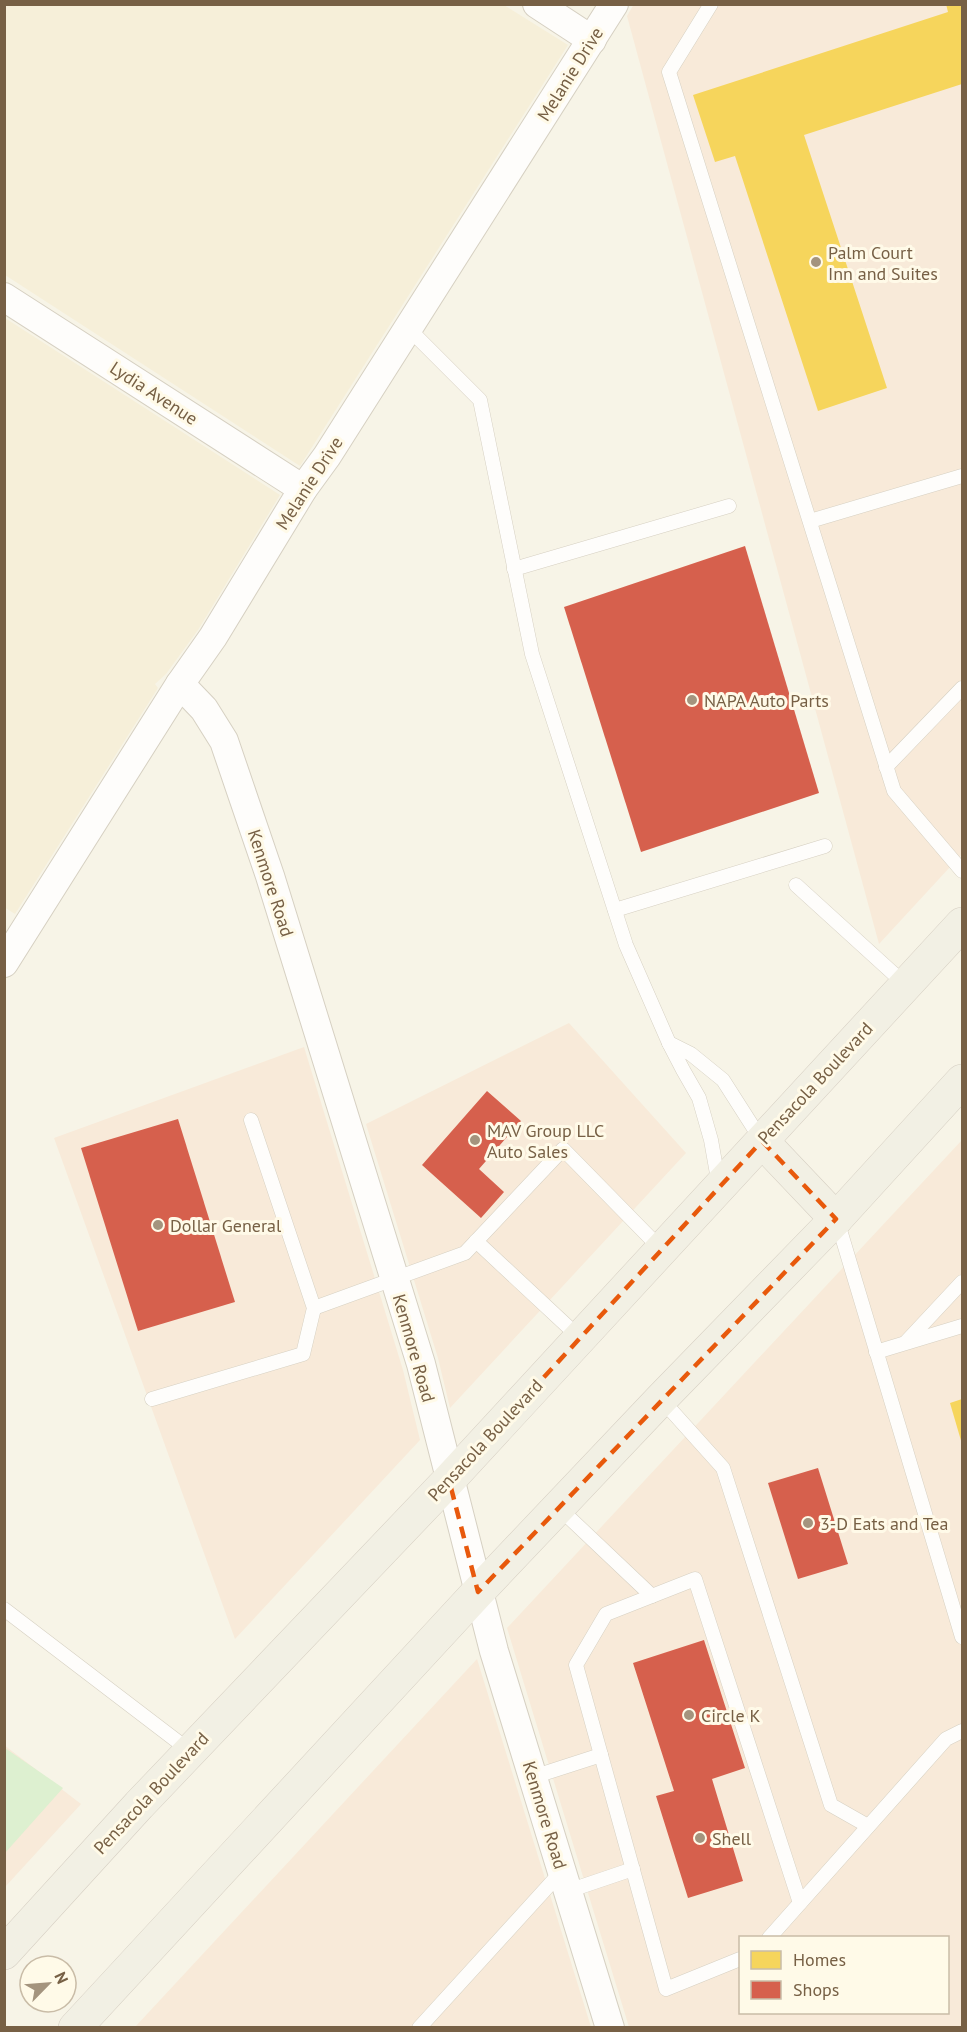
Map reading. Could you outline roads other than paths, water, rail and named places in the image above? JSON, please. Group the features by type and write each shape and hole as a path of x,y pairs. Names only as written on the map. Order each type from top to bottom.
{"main road":[{"name":"Pensacola Boulevard","path":"8,1947 190,1751 449,1480 963,924"},
{"path":"75,2028 478,1592 836,1219 963,1081"},
{"path":"762,1141 836,1219"}],"street":[{"path":"537,4 592,40"},
{"name":"Melanie Drive","path":"4,963 12,933 213,637 303,489 327,456 614,4"},
{"name":"Lydia Avenue","path":"4,297 303,489"},
{"name":"Kenmore Road","path":"180,684 204,709 224,741 270,876 421,1364 478,1592 610,2028"}],"lane":[{"path":"711,4 669,72 894,791 963,871"},
{"path":"408,328 480,400 532,654 626,945 669,1043 699,1098 711,1140 719,1187"},
{"path":"810,521 963,476"},
{"path":"514,569 729,506"},
{"path":"886,767 963,688"},
{"path":"615,910 825,846"},
{"path":"796,885 906,985"},
{"path":"669,1043 691,1054 723,1080 762,1141"},
{"path":"152,1399 303,1354 314,1308 251,1120"},
{"path":"314,1308 465,1253 562,1149 662,1250"},
{"path":"836,1219 963,1637"},
{"path":"476,1240 580,1338"},
{"path":"906,1343 963,1282"},
{"path":"876,1352 963,1326"},
{"path":"661,1399 723,1468 831,1805 868,1826"},
{"path":"558,1507 652,1596"},
{"path":"739,1960 666,1989 576,1665 606,1614 695,1579 801,1903"},
{"path":"4,1609 190,1751"},
{"path":"772,1936 946,1739 963,1731"},
{"path":"533,1777 601,1755"},
{"path":"419,2028 565,1881 633,1869"}],"place":[{"name":"Palm Court Inn and Suites","path":"816,262"},
{"name":"NAPA Auto Parts","path":"692,700"},
{"name":"MAV Group LLC Auto Sales","path":"475,1140"},
{"name":"Dollar General","path":"158,1225"},
{"name":"3-D Eats and Tea","path":"808,1523"},
{"name":"Circle K","path":"689,1715"},
{"name":"Shell","path":"700,1838"}]}
